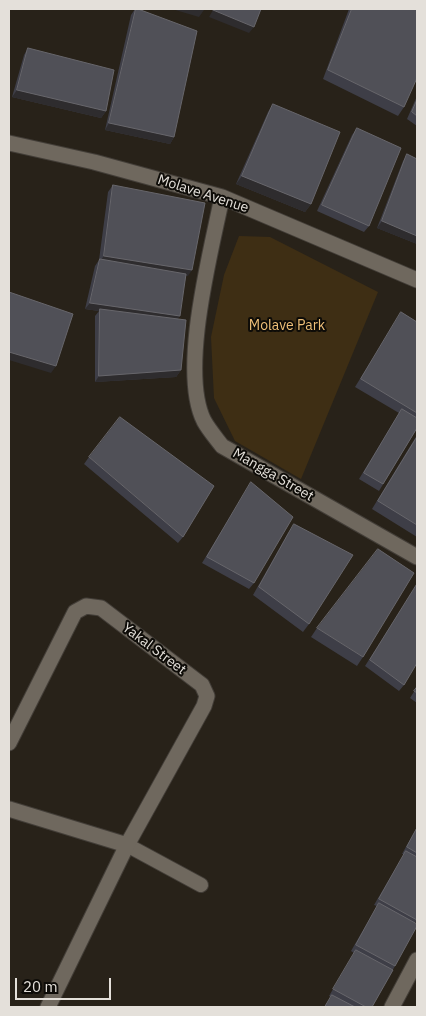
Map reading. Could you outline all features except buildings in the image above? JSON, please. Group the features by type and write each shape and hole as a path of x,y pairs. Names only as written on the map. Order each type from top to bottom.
{"street":[{"name":"Molave Avenue","path":"9,143 94,162 222,197 417,280"},
{"name":"Mangga Street","path":"222,197 196,332 197,394 204,420 222,446 417,557"},
{"name":"Yakal Street","path":"9,743 75,612 86,606 101,608 202,685 207,696 204,706 127,845 48,1007"},
{"path":"9,809 127,845"},
{"path":"392,1007 417,960"}],"lane":[{"path":"127,845 201,885"}],"green space":[{"name":"Molave Park","path":"239,236 270,237 378,292 301,479 235,441 214,398 211,337 224,275"}]}
